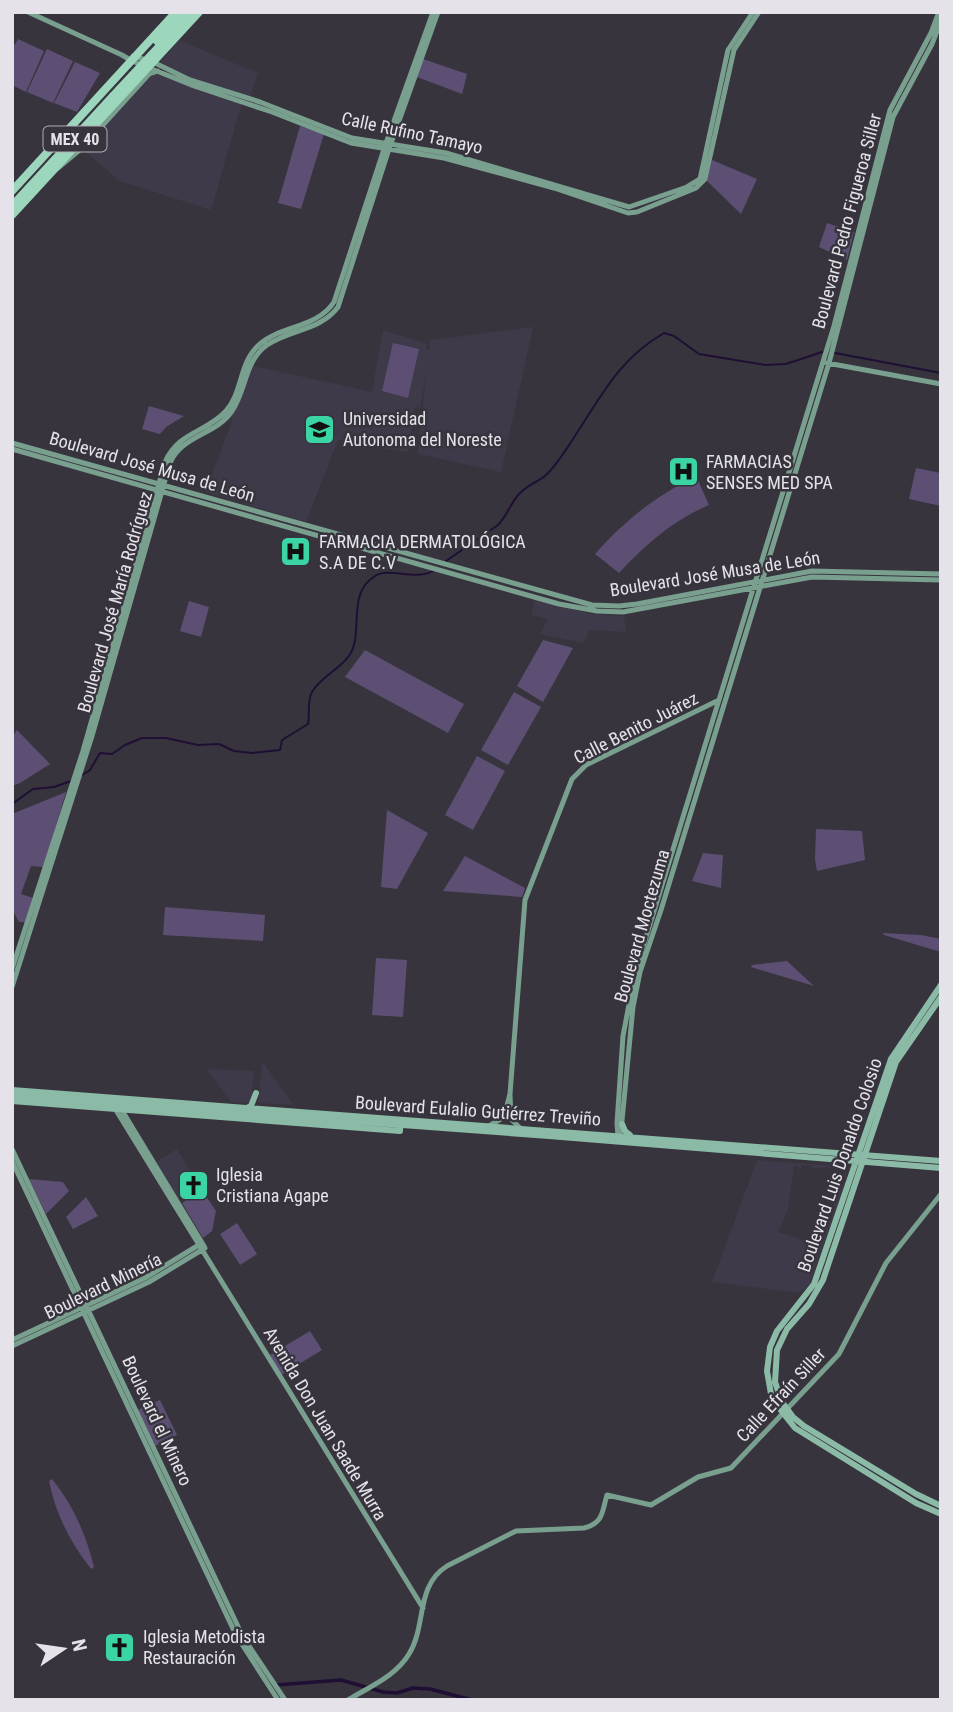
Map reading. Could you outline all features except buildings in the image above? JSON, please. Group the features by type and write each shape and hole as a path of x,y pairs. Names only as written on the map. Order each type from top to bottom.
{"highway":[{"path":"12,191 176,12"},
{"name":"MEX 40","path":"12,206 58,158 154,39 184,12"},
{"name":"MEX 40","path":"12,198 191,12"},
{"path":"12,215 199,12"},
{"path":"154,39 155,48 167,48"},
{"path":"124,69 131,71 136,81"},
{"path":"73,133 76,122"},
{"path":"27,199 58,158"}],"main road":[{"name":"Boulevard Luis Donaldo Colosio","path":"941,985 891,1059 857,1181 823,1280 809,1304 787,1329 777,1350 775,1382 784,1412 916,1494 941,1506"},
{"name":"Boulevard Luis Donaldo Colosio","path":"941,997 897,1062 870,1145 848,1189 811,1290 780,1325 771,1348 768,1382 771,1394 804,1435 916,1503 941,1514"},
{"name":"Boulevard Eulalio Gutiérrez Treviño","path":"12,1090 115,1104 400,1130 400,1126"},
{"path":"247,1108 251,1106 256,1093"},
{"name":"Boulevard Eulalio Gutiérrez Treviño","path":"12,1099 247,1108 618,1136 795,1157 862,1158"},
{"name":"Boulevard Eulalio Gutiérrez Treviño","path":"115,1104 400,1126 791,1149 879,1160 940,1163"},
{"path":"257,1109 269,1116"},
{"path":"622,1124 626,1133 635,1140"},
{"path":"596,1139 613,1139 618,1136"},
{"path":"857,1181 879,1160 871,1151 870,1145"},
{"path":"791,1149 795,1157"},
{"path":"834,1159 848,1168 848,1189"},
{"path":"823,1280 822,1274 831,1246 828,1244"}],"street":[{"path":"28,12 122,55 152,65"},
{"path":"388,146 436,12"},
{"path":"702,180 728,50 753,12"},
{"path":"702,180 734,50 759,12"},
{"name":"Boulevard Pedro Figueroa Siller","path":"826,363 890,110 925,45 939,12"},
{"name":"Boulevard Pedro Figueroa Siller","path":"826,363 893,117 932,44 941,21"},
{"path":"122,55 144,47"},
{"name":"Calle Rufino Tamayo","path":"152,65 194,86 243,101 351,143 388,146"},
{"name":"Calle Rufino Tamayo","path":"152,65 260,102 352,138 432,155 637,212 696,188 702,180"},
{"path":"55,169 63,166 82,148 149,74 161,71"},
{"name":"Boulevard José María Rodríguez","path":"12,987 83,758 165,463 175,445 228,409 256,347 274,335 321,316 339,297 388,146"},
{"path":"826,363 941,384"},
{"name":"Boulevard Moctezuma","path":"618,1136 622,1124 629,1035 640,972 726,698 758,581 826,363"},
{"name":"Boulevard José Musa de León","path":"13,445 572,601 600,606 628,605 812,570 941,574"},
{"name":"Boulevard José Musa de León","path":"160,486 559,604 608,612 639,610 818,576 941,580"},
{"name":"Boulevard Moctezuma","path":"618,1136 623,1036 635,973 717,701 757,588"},
{"name":"Calle Benito Juárez","path":"510,1094 525,900 563,799 578,771 726,698"},
{"name":"Boulevard José María Rodríguez","path":"12,969 73,791"},
{"path":"489,1126 504,1117 510,1094"},
{"path":"510,1094 510,1115 520,1128"},
{"name":"Avenida Don Juan Saade Murra","path":"115,1104 423,1609"},
{"name":"Boulevard el Minero","path":"12,1149 236,1635 285,1700"},
{"name":"Boulevard el Minero","path":"12,1161 85,1310"},
{"name":"Calle Efraín Siller","path":"427,1590 430,1580 442,1569 514,1532 595,1525 602,1518 607,1495 651,1505 693,1479 731,1468 842,1351 886,1263 941,1194"},
{"name":"Boulevard Minería","path":"12,1346 202,1248"},
{"name":"Boulevard Minería","path":"12,1340 85,1310"},
{"path":"412,1593 421,1594 427,1590"},
{"path":"356,1700 408,1657 414,1646 427,1590"},
{"name":"Boulevard el Minero","path":"273,1686 278,1700"},
{"path":"348,1700 368,1690"}],"shaded area":[{"path":"18,39 44,51 26,92 12,85 12,49"},
{"path":"179,40 258,73 250,97 187,78 161,62"},
{"path":"47,49 73,61 53,103 27,92"},
{"path":"423,59 467,74 462,94 417,77"},
{"path":"75,62 100,73 77,112 54,103"},
{"path":"154,73 242,102 211,210 120,181 82,149 149,75"},
{"path":"300,126 324,134 301,209 278,203"},
{"path":"712,160 757,179 741,214 707,181"},
{"path":"827,223 854,232 847,260 819,247"},
{"name":"Universidad Autonoma del Noreste","path":"533,327 501,472 418,454 426,374 420,408 415,407 408,452 338,440 306,522 244,504 245,501 236,498 235,501 205,492 233,419 230,417 254,366 372,392 383,330 428,344 426,347 429,351 430,340"},
{"path":"393,343 419,349 408,398 382,391"},
{"path":"149,406 184,416 160,434 142,429"},
{"path":"916,468 941,473 941,506 909,499"},
{"path":"696,476 709,505 660,534 619,573 595,554 642,510"},
{"path":"535,599 592,614 624,616 626,632 590,630 583,643 540,634 548,619 531,615"},
{"path":"189,601 209,607 201,637 180,631"},
{"path":"543,640 573,648 543,702 517,686"},
{"path":"365,650 464,704 448,733 345,677"},
{"path":"514,692 541,707 508,765 481,750"},
{"path":"17,730 50,764 12,786 12,737"},
{"path":"477,756 505,771 473,830 445,815"},
{"path":"66,792 44,867 31,866 21,894 33,898 25,922 19,922 12,909 12,814"},
{"path":"387,810 428,833 397,889 381,887"},
{"path":"816,829 862,831 865,860 817,871"},
{"path":"703,853 723,855 721,888 692,881"},
{"path":"465,856 525,888 522,897 443,891"},
{"path":"165,907 265,915 263,941 163,935"},
{"path":"883,933 941,939 941,952 884,935"},
{"path":"376,958 407,960 403,1017 372,1015"},
{"path":"787,961 814,986 751,967"},
{"path":"262,1063 264,1064 294,1105 258,1103"},
{"path":"206,1069 254,1071 251,1103 231,1102"},
{"path":"177,1149 200,1185 178,1199 156,1162"},
{"path":"757,1160 840,1167 839,1170 837,1167 794,1166 788,1209 778,1232 813,1243 814,1241 819,1246 828,1219 831,1220 840,1186 843,1186 846,1179 840,1168 846,1170 847,1180 809,1285 799,1293 712,1282"},
{"path":"29,1179 63,1182 69,1191 46,1214"},
{"path":"202,1190 216,1211 212,1231 203,1238 182,1203"},
{"path":"86,1197 98,1216 73,1229 66,1217"},
{"path":"237,1223 257,1254 240,1265 220,1234"},
{"path":"310,1331 322,1350 281,1375 270,1355"},
{"path":"160,1400 177,1435 155,1446 138,1410"},
{"path":"52,1479 83,1532 94,1567 91,1569 70,1538 60,1517 49,1481"}],"waterway":[{"path":"446,561 498,525 519,494 549,472 622,368 634,355 664,333 674,336 699,354 765,365 786,364 822,352"},
{"path":"835,353 941,373"},
{"path":"82,775 90,770 100,753 112,754 142,738 166,738 198,745 219,744 234,751 252,753 280,750 282,740 308,724 310,699 316,686 341,665 351,652 356,636 359,598 367,582 381,574 418,575 433,571"},
{"path":"12,804 33,789 54,787 71,781"},
{"path":"276,1685 341,1680 383,1692 430,1689 472,1700"}],"place":[{"name":"Universidad Autonoma del Noreste","path":"320,429"},
{"name":"FARMACIAS SENSES MED SPA","path":"683,472"},
{"name":"FARMACIA DERMATOLÓGICA S.A DE C.V","path":"296,552"},
{"name":"Iglesia Cristiana Agape","path":"193,1185"},
{"name":"Iglesia Metodista Restauración","path":"120,1647"}]}
